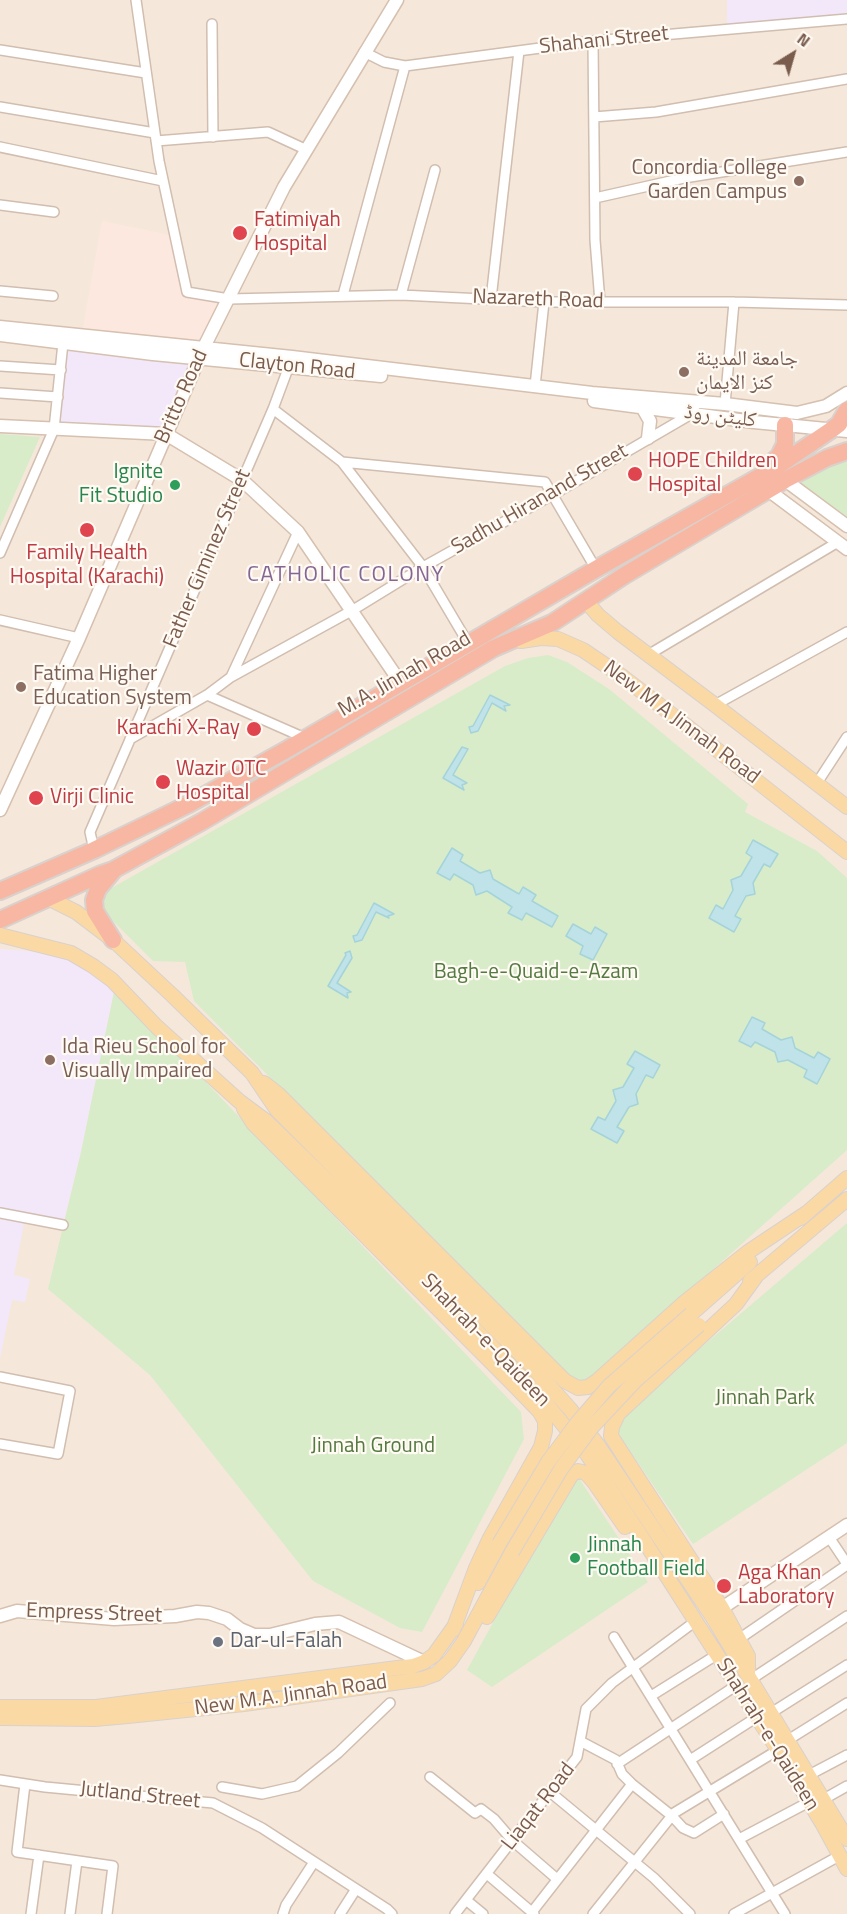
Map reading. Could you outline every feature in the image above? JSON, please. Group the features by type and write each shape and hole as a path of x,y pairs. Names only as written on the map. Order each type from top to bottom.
{"highway":[{"name":"M.A. Jinnah Road","path":"0,920 113,870 203,822 498,646 537,619 596,569 839,430 839,424 847,410"},
{"path":"753,480 779,456 784,444 785,425"},
{"name":"M.A. Jinnah Road","path":"2,889 94,850 189,804 468,644 586,601 625,574 785,480 827,458 847,451"},
{"path":"113,870 98,888 94,900 94,911 113,940"},
{"path":"2,889 48,898"}],"main road":[{"name":"New M A Jinnah Road","path":"586,601 605,622 847,807"},
{"path":"537,619 558,639"},
{"name":"New M A Jinnah Road","path":"498,646 531,639 558,639 583,650 623,677 847,852"},
{"name":"Shahrah-e-Qaideen","path":"48,898 76,912 113,940 252,1073 277,1110 531,1365 570,1409 597,1444 712,1616 745,1681 757,1717 809,1775 824,1798 842,1817 847,1839"},
{"name":"Shahrah-e-Qaideen","path":"0,935 59,949 93,966 112,980 157,1027 239,1101 266,1121 373,1226 559,1417 602,1476 718,1654 745,1681 771,1713 809,1802 847,1869"},
{"path":"252,1073 278,1094 565,1381 578,1388 588,1387 597,1381 685,1302 748,1252 808,1212"},
{"path":"239,1101 253,1123 512,1383 540,1412 544,1421 546,1431 541,1447 489,1540 453,1630"},
{"path":"266,1121 277,1110"},
{"path":"695,1319 847,1178"},
{"path":"424,1662 434,1655 453,1630 499,1544 548,1462 578,1422 615,1381 695,1319 757,1275 847,1199"},
{"path":"745,1681 748,1656 723,1608 611,1436 612,1426 618,1414 736,1304 757,1275"},
{"name":"New M.A. Jinnah Road","path":"0,1718 95,1719 128,1716 244,1704 422,1679 436,1674 450,1661 464,1641 512,1552 561,1469 591,1428 695,1319"},
{"path":"464,1641 482,1625 565,1484 572,1474 578,1471 586,1473 594,1482 689,1626 718,1654"},
{"name":"New M.A. Jinnah Road","path":"0,1707 96,1707 413,1666 424,1662"}],"street":[{"path":"0,147 163,181 136,0"},
{"name":"Britto Road","path":"0,810 79,638 201,353 284,187 397,0"},
{"name":"Shahani Street","path":"364,52 384,62 405,66 593,41 847,19"},
{"path":"212,24 213,136"},
{"path":"593,41 595,198 600,302"},
{"path":"0,50 146,73"},
{"path":"491,299 519,51"},
{"path":"343,295 405,66"},
{"path":"594,117 656,112 847,79"},
{"path":"0,107 155,137 268,132 307,150"},
{"path":"595,198 684,178 847,152"},
{"path":"401,295 435,170"},
{"name":"Nazareth Road","path":"163,181 187,292 229,299 401,295 544,303 734,302 847,305"},
{"path":"0,205 54,212"},
{"path":"0,291 52,297"},
{"path":"725,404 734,302"},
{"path":"535,386 544,303"},
{"name":"Clayton Road","path":"0,327 289,366 642,407"},
{"name":"Clayton Road","path":"0,335 63,343 292,357 694,407"},
{"path":"0,553 54,429 63,343"},
{"path":"0,366 61,370"},
{"name":"Father Giminez Street","path":"94,850 90,832 273,409 289,366"},
{"path":"0,393 58,397"},
{"name":"کلیٹن روڈ","path":"642,407 694,407 725,404 797,413 826,406 847,393"},
{"path":"642,407 650,421 648,438"},
{"name":"کلیٹن روڈ","path":"694,407 785,425 839,430"},
{"name":"Sadhu Hiranand Street","path":"130,739 207,695 231,677 554,495 694,407"},
{"path":"273,409 342,462 423,567 468,644"},
{"path":"0,426 166,434 242,480 298,532 400,682"},
{"path":"342,462 545,482 596,569"},
{"path":"785,480 847,526"},
{"path":"648,655 842,546 768,490"},
{"path":"231,677 298,532"},
{"path":"0,620 79,638"},
{"path":"715,705 847,632"},
{"path":"207,695 306,738"},
{"path":"817,783 847,737"},
{"path":"0,1213 63,1225"},
{"path":"0,1377 70,1391 57,1454 0,1444"},
{"path":"723,1608 847,1525"},
{"path":"739,1639 847,1564 829,1537"},
{"name":"Empress Street","path":"0,1616 18,1611 114,1619 209,1612 227,1619 240,1629 254,1635 268,1635 315,1624 339,1622 424,1662"},
{"path":"617,1764 847,1616"},
{"name":"Liaqat Road","path":"455,1914 577,1757 586,1709 612,1683 689,1626"},
{"path":"614,1637 785,1914"},
{"path":"651,1696 718,1654"},
{"path":"771,1713 847,1665"},
{"path":"222,1787 262,1794 297,1786 338,1753 390,1703"},
{"path":"596,1913 672,1816 847,1703"},
{"path":"690,1760 757,1717"},
{"path":"580,1741 616,1760 622,1774 683,1828 694,1833 724,1814"},
{"path":"809,1775 847,1755"},
{"path":"430,1777 475,1813 481,1809 494,1819 513,1841 557,1879"},
{"name":"Jutland Street","path":"0,1780 213,1803 262,1828 392,1914"},
{"path":"26,1784 16,1852 113,1866 107,1914"},
{"path":"487,1874 533,1913 632,1784"},
{"path":"824,1798 847,1786"},
{"path":"550,1792 665,1888 690,1914"},
{"path":"739,1839 809,1802"},
{"path":"31,1914 39,1855"},
{"path":"734,1914 840,1856"},
{"path":"70,1914 77,1861"},
{"path":"283,1914 286,1905 314,1862"},
{"path":"340,1914 356,1889"},
{"path":"466,1900 483,1914"}],"shaded area":[{"path":"0,0 847,0 847,1914 0,1914"},
{"path":"727,0 847,0 847,19 727,29"},
{"path":"102,221 174,236 187,292 228,299 201,349 81,340"},
{"path":"64,339 201,349 166,434 54,429"},
{"name":"Ida Rieu School for Visually Impaired","path":"0,949 40,952 61,957 77,963 115,987 81,1152 63,1225 25,1218 14,1275 30,1279 25,1302 12,1300 0,1358"}],"green space":[{"path":"0,434 40,437 0,527"},
{"path":"847,451 847,525 785,480"},
{"name":"Bagh-e-Quaid-e-Azam","path":"548,655 567,662 609,689 748,804 745,812 817,851 847,878 847,1150 588,1381 578,1382 570,1379 194,1001 185,962 153,961 107,915 102,900 108,890 505,666 528,658"},
{"name":"Jinnah Ground","path":"115,987 521,1412 524,1439 422,1632 400,1628 313,1581 150,1375 48,1289 81,1152"},
{"name":"Jinnah Park","path":"847,1223 847,1443 693,1544 620,1436 618,1426 623,1414"},
{"path":"578,1477 648,1582 492,1687 467,1670 569,1484"}],"water":[{"path":"490,695 510,705 504,706 506,711 492,703 478,731 471,733 469,727 473,726"},
{"path":"462,747 468,749 453,775 467,783 462,785 464,790 443,778"},
{"path":"753,840 778,854 770,867 764,864 753,883 755,894 746,896 735,916 741,919 734,932 709,918 716,905 723,909 733,890 731,880 741,876 752,857 746,853"},
{"path":"452,848 463,855 460,861 480,873 490,870 493,879 519,894 523,887 536,895 532,901 558,916 552,927 526,913 522,920 508,913 512,907 487,891 476,895 473,885 454,874 450,880 437,873"},
{"path":"374,903 394,914 388,916 389,918 376,912 362,940 355,942 353,936 357,935"},
{"path":"573,924 591,934 595,927 607,934 593,960 580,954 583,946 566,936"},
{"path":"350,951 352,958 337,983 351,992 347,993 348,998 328,986 346,955 345,953"},
{"path":"752,1017 765,1023 762,1029 781,1040 792,1037 795,1048 814,1058 818,1052 830,1059 817,1084 804,1077 807,1070 788,1060 778,1062 775,1052 755,1042 751,1047 739,1041"},
{"path":"635,1051 660,1065 653,1078 646,1075 636,1094 638,1104 629,1107 617,1127 624,1131 617,1143 591,1129 598,1117 605,1120 616,1101 613,1090 623,1087 634,1068 627,1064"}],"place":[{"name":"Concordia College Garden Campus","path":"799,181"},
{"name":"Fatimiyah Hospital","path":"240,233"},
{"name":"جامعة المدينة كنز الايمان","path":"684,372"},
{"name":"HOPE Children Hospital","path":"635,474"},
{"name":"Ignite Fit Studio","path":"175,485"},
{"name":"Family Health Hospital (Karachi)","path":"87,530"},
{"name":"Fatima Higher Education System","path":"21,687"},
{"name":"Karachi X-Ray","path":"254,729"},
{"name":"Wazir OTC Hospital","path":"163,782"},
{"name":"Virji Clinic","path":"36,798"},
{"name":"Ida Rieu School for Visually Impaired","path":"50,1060"},
{"name":"Jinnah Football Field","path":"575,1558"},
{"name":"Aga Khan Laboratory","path":"724,1586"},
{"name":"Dar-ul-Falah","path":"218,1642"}],"district":[{"name":"CATHOLIC COLONY","path":"346,576"}]}
